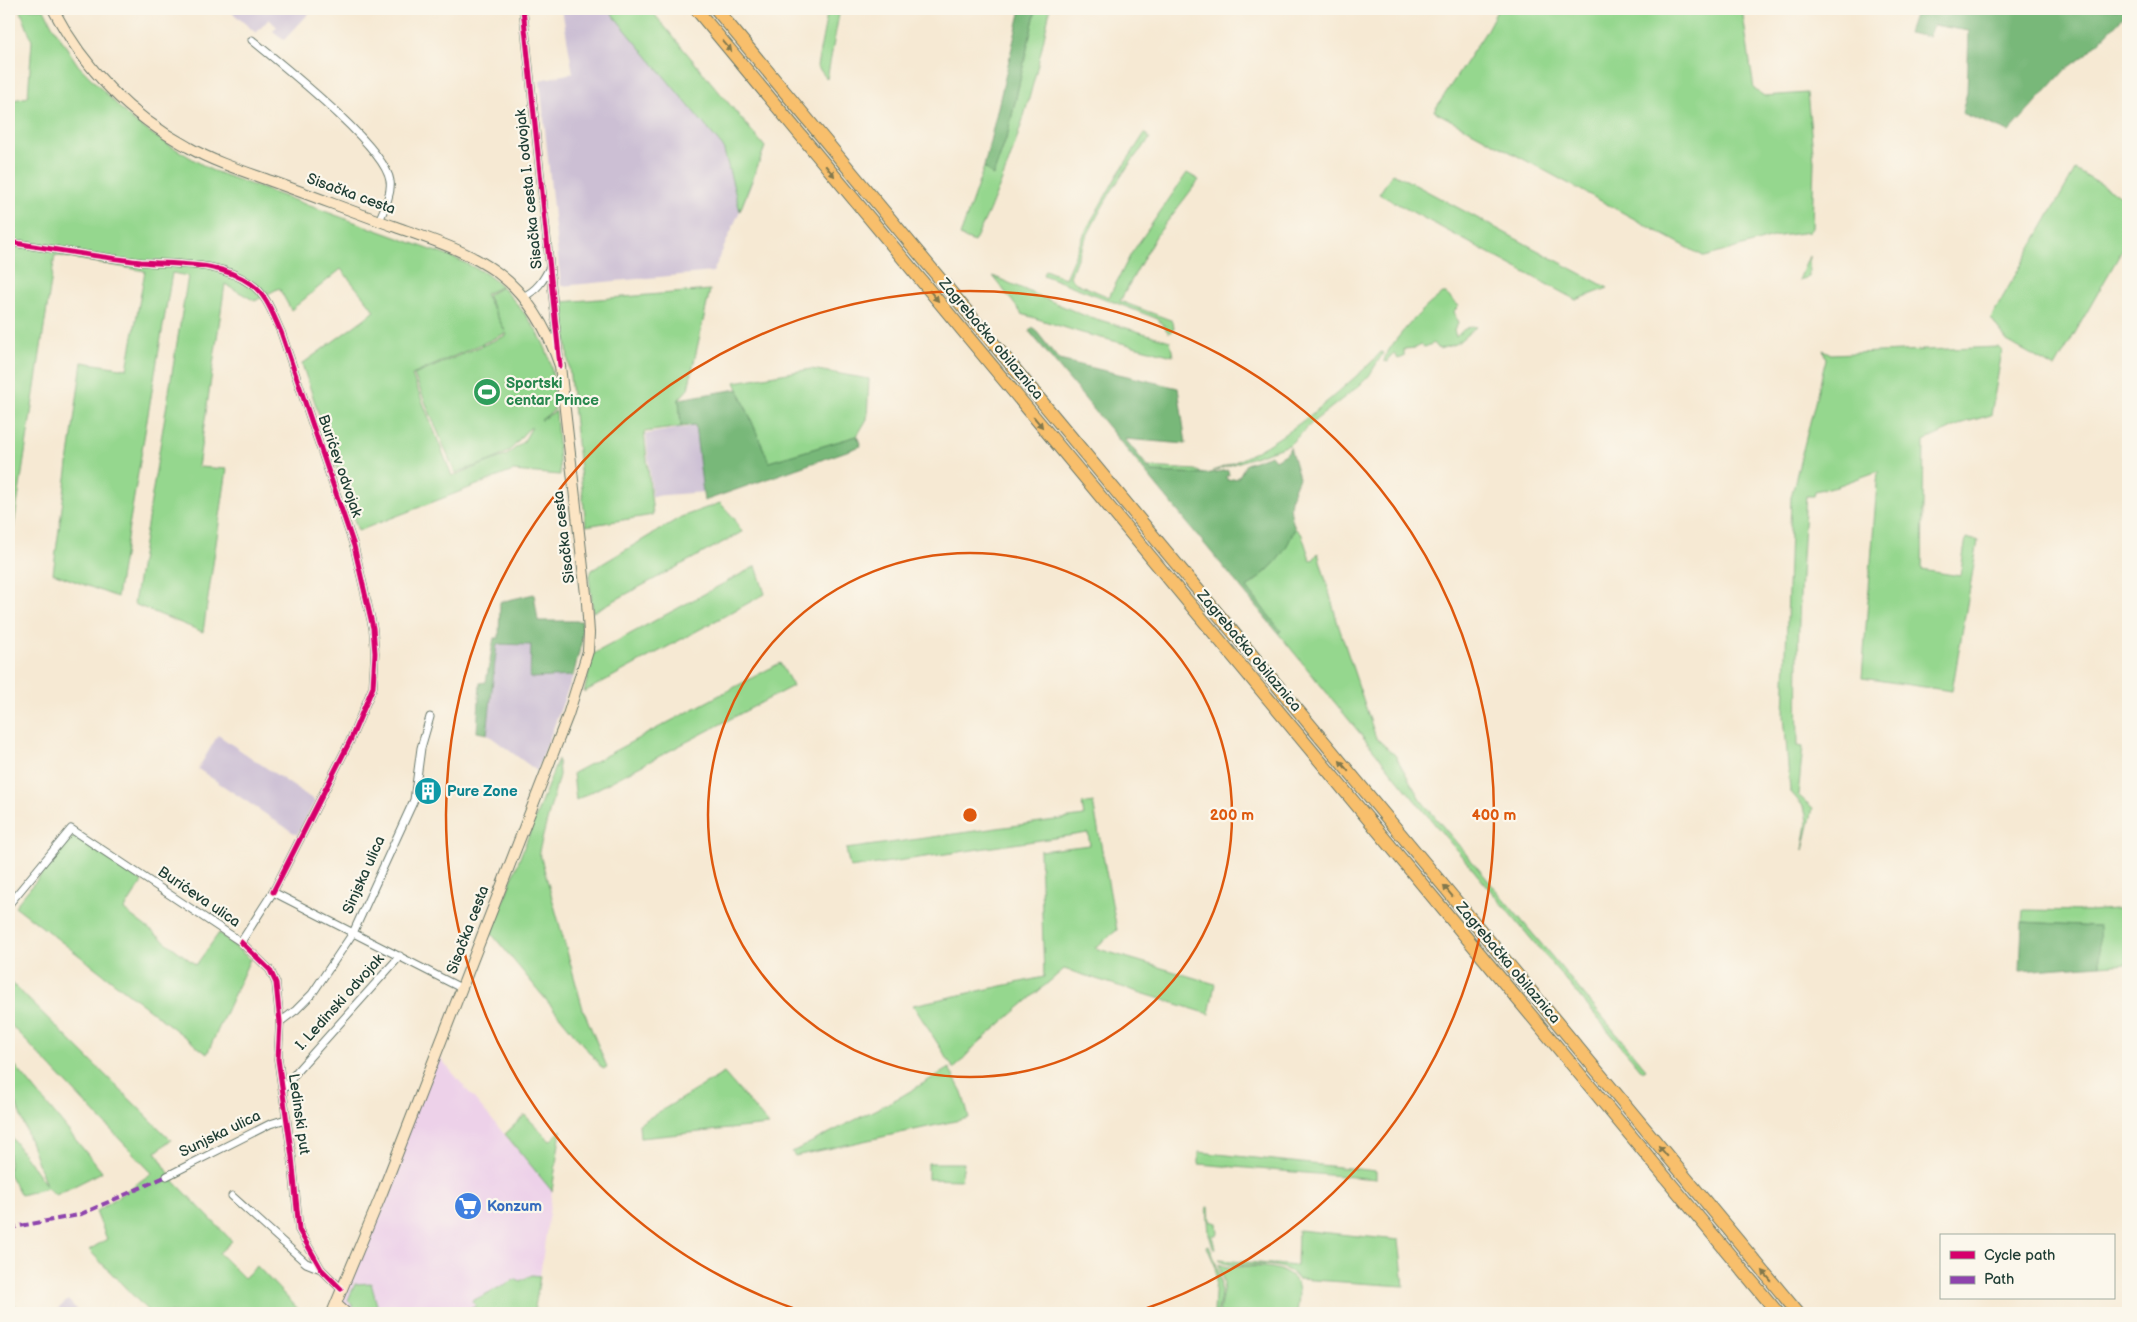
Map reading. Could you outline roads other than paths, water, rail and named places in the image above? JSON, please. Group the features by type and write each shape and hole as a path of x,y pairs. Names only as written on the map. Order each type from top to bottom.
{"highway":[{"name":"Zagrebačka obilaznica","path":"696,9 1778,1313"},
{"name":"Zagrebačka obilaznica","path":"716,9 1798,1313"}],"main road":[{"name":"Sisačka cesta","path":"53,9 70,39 97,76 137,114 188,147 227,165 440,242 498,273 523,297 539,320 555,349 560,366 587,603 588,651 568,715 382,1193 334,1309"},
{"path":"334,1309 346,1313"}],"street":[{"name":"Sisačka cesta I. odvojak","path":"523,9 560,366"},
{"path":"252,40 347,121 378,158 390,181 390,190 379,221"},
{"name":"Burićev odvojak","path":"9,242 132,260 185,264 223,270 239,276 261,292 281,332 354,546 373,628 375,653 373,687 354,732 273,892"},
{"path":"523,297 537,288 550,267"},
{"name":"Sinjska ulica","path":"280,1022 296,1010 312,994 353,933 414,800 421,748 430,717"},
{"name":"Burićeva ulica","path":"9,904 71,829 241,942 273,892"},
{"path":"273,892 462,988"},
{"name":"Ledinski put","path":"241,942 270,970 276,982 280,1022 278,1059 292,1158 299,1230 321,1269 341,1289"},
{"name":"I. Ledinski odvojak","path":"283,1090 298,1070 400,956"},
{"name":"Sunjska ulica","path":"167,1176 270,1124 286,1119"},
{"name":"Ledinski put","path":"232,1196 306,1263 321,1269"}],"place":[{"name":"Sportski centar Prince","path":"487,392"},
{"name":"Pure Zone","path":"428,791"},
{"name":"Konzum","path":"468,1206"}]}
